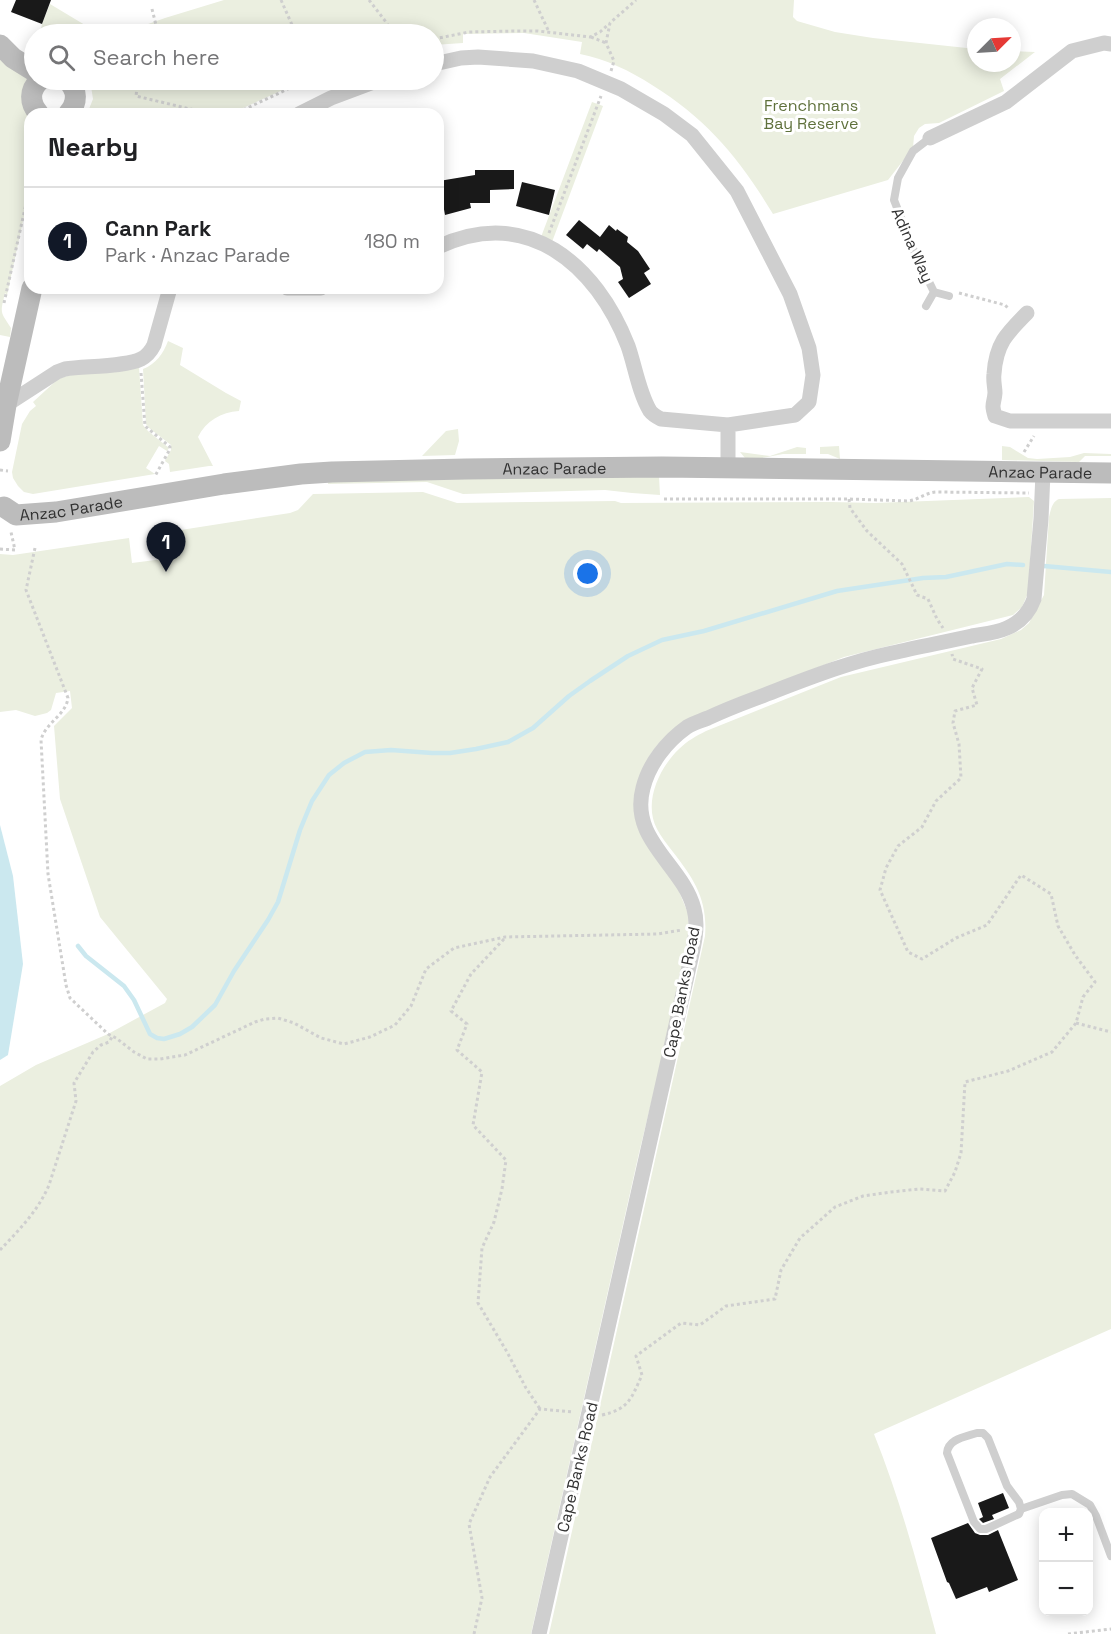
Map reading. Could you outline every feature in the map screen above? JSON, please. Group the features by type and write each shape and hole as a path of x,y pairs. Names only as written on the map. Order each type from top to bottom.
{"main road":[{"path":"0,45 24,65"},
{"path":"33,90 31,96 34,108"},
{"path":"73,108 76,98 74,90"},
{"path":"0,441 31,294"},
{"name":"Anzac Parade","path":"1,506 16,515 56,512 190,489 332,472 662,467 1111,473"}],"street":[{"path":"930,138 1006,102 1072,51 1104,43 1111,44"},
{"path":"444,62 469,57 533,60 578,70 621,89 692,135 737,191 790,294 809,348 813,375 809,402 795,415 728,425 664,420 653,414 646,403 627,344 606,302 576,265 557,250 524,237 488,233 460,237 444,244"},
{"path":"311,108 352,90"},
{"path":"6,405 65,369 136,360 148,354 154,345 168,294"},
{"path":"1024,317 999,345 993,377 995,393 992,405 995,416 1010,421 1111,421"},
{"path":"728,425 728,468"},
{"name":"Cape Banks Road","path":"539,1634 687,976 695,930 695,911 690,895 654,846 642,820 640,805 643,788 653,763 668,742 689,726 738,705 835,669 889,654 1008,627 1022,619 1034,599 1043,473"}],"lane":[{"name":"Adina Way","path":"930,138 913,151 898,178 894,200 914,251 934,292 949,296"},
{"name":"Adina Way","path":"926,306 934,292"},
{"path":"1021,1509 1019,1502 1007,1486 988,1437 977,1432 951,1443 947,1448 947,1453 974,1522 981,1529 1011,1519 1019,1514 1021,1509 1062,1495 1072,1494 1090,1505 1111,1556"}],"path":[{"path":"281,0 292,24"},
{"path":"369,0 387,24"},
{"path":"534,0 549,32"},
{"path":"590,37 600,32 636,0"},
{"path":"152,9 156,24"},
{"path":"544,244 614,65 612,54 606,43 610,23"},
{"path":"444,37 469,32 538,31 590,37 606,43"},
{"path":"137,90 136,96 186,108"},
{"path":"247,108 286,90"},
{"path":"4,303 24,213"},
{"path":"949,296 961,292 1005,305 1024,317"},
{"path":"136,360 141,369 145,426 170,447 155,476"},
{"path":"0,470 8,471"},
{"path":"664,499 915,500 930,492 1031,493"},
{"path":"505,937 471,974 451,1011 467,1024 457,1050 482,1072 473,1125 506,1160 494,1222 482,1248 478,1303 525,1388 540,1409 602,1415 618,1411 631,1400 642,1375 636,1356 681,1323 700,1325 726,1306 775,1299 781,1270 800,1238 835,1207 863,1197 891,1192 945,1191 955,1172 961,1153 965,1082 1008,1071 1052,1052 1076,1023 1083,997 1095,982 1058,927 1051,894 1021,875 987,925 956,938 922,960 908,952 880,890 886,868 898,846 922,827 936,801 961,778 959,744 953,723 955,711 977,705 972,688 982,669 953,659 949,641 928,599 917,595 902,564 867,531 850,508 849,499"},
{"path":"35,548 26,590 68,698 65,707 44,730 41,740 48,874 68,995 110,1036 139,1055 147,1059 185,1055 265,1019 278,1018 321,1038 338,1043 344,1044 370,1037 395,1025 411,1006 426,969 454,948 505,937 658,934 695,930"},
{"path":"0,549 15,550"},
{"path":"1076,1023 1111,1032"},
{"path":"0,1250 26,1222 44,1196 76,1101 74,1083 93,1052 109,1042 110,1036"},
{"path":"474,1634 482,1598 469,1524 490,1477 540,1409"},
{"path":"1068,1634 1111,1629"}],"green space":[{"name":"Frenchmans Bay Reserve","path":"224,0 794,0 793,17 797,21 835,32 967,48 967,72 1009,72 1000,79 1004,91 939,123 925,124 919,128 914,136 913,148 888,180 773,214 748,175 706,126 672,98 644,80 608,62 580,54 582,42 524,33 463,34 463,43 444,44 444,24 148,24"},
{"path":"50,4 83,24 42,24"},
{"name":"Frenchmans Bay Reserve","path":"1021,51 1035,52 1021,63"},
{"path":"0,52 24,73 24,90 27,90 24,108 24,216 2,309 11,328 10,337 0,335"},
{"path":"92,90 283,90 243,108 89,108 93,99"},
{"path":"592,102 603,106 552,242 541,237"},
{"path":"168,341 183,348 180,365 241,401 239,411 215,418 205,426 198,437 213,466 170,472 169,464 165,461 171,445 146,424 143,369 158,358"},
{"path":"139,367 143,425 169,448 167,451 159,446 146,468 155,474 33,494 24,492 13,478 12,472 22,424 36,406 33,402 58,379 70,375"},
{"path":"458,429 459,441 455,455 422,456 446,431"},
{"path":"839,446 840,459 828,454 820,454 820,447"},
{"path":"1002,446 1010,447 1028,458 1037,459 1070,457 1084,453 1111,454 1111,456 1085,456 1079,462 1002,460"},
{"path":"797,447 806,448 806,454 783,454 752,460 745,458 740,452 770,456"},
{"path":"659,476 660,495 605,490 463,494 427,482 328,484 328,481"},
{"path":"423,492 457,503 615,501 621,503 875,503 1029,497 1034,501 1028,593 1022,607 1013,615 844,657 690,718 661,741 644,766 636,790 688,913 689,933 531,1634 0,1634 0,1086 36,1065 108,1034 165,1003 167,999 100,917 60,799 54,726 72,708 70,691 56,693 51,710 47,713 35,716 16,710 0,712 0,554 13,555 129,538 132,563 171,558 168,532 290,513 298,510 313,494"},
{"path":"1111,498 1111,1329 874,1434 900,1508 936,1634 549,1634 705,936 704,911 698,891 687,871 660,835 653,819 655,786 665,766 679,749 706,731 841,677 1001,639 1021,630 1029,623 1044,595 1049,517 1053,504 1059,499"}],"water":[{"path":"0,825 13,876 23,964 8,1055 0,1060"}],"building":[{"path":"16,0 51,0 42,24 11,12"},
{"path":"475,170 514,170 514,189 490,190 490,203 470,203 471,208 445,215 444,180 475,175"},
{"path":"522,182 555,190 549,215 516,206"},
{"path":"579,220 600,237 609,225 628,237 627,242 638,251 650,269 644,273 651,284 629,298 618,282 623,279 620,267 599,249 597,252 587,244 583,249 566,235"},
{"path":"1003,1493 1009,1508 992,1515 994,1519 983,1523 979,1519 983,1517 978,1503"},
{"path":"968,1523 975,1533 980,1535 988,1535 998,1530 1018,1580 989,1592 987,1587 956,1599 947,1582 931,1538"}],"waterway":[{"path":"78,946 86,956 124,986 134,1000 150,1034 164,1039 180,1034 192,1027 215,1005 234,971 268,920 278,902 300,830 312,801 329,775 344,763 365,752 391,750 450,753 508,742 533,728 590,681 628,656 662,640 704,631 837,591 923,578 946,577 1007,564 1023,565"},
{"path":"1044,566 1111,572"}],"place":[{"name":"Cann Park","path":"166,572"}]}
